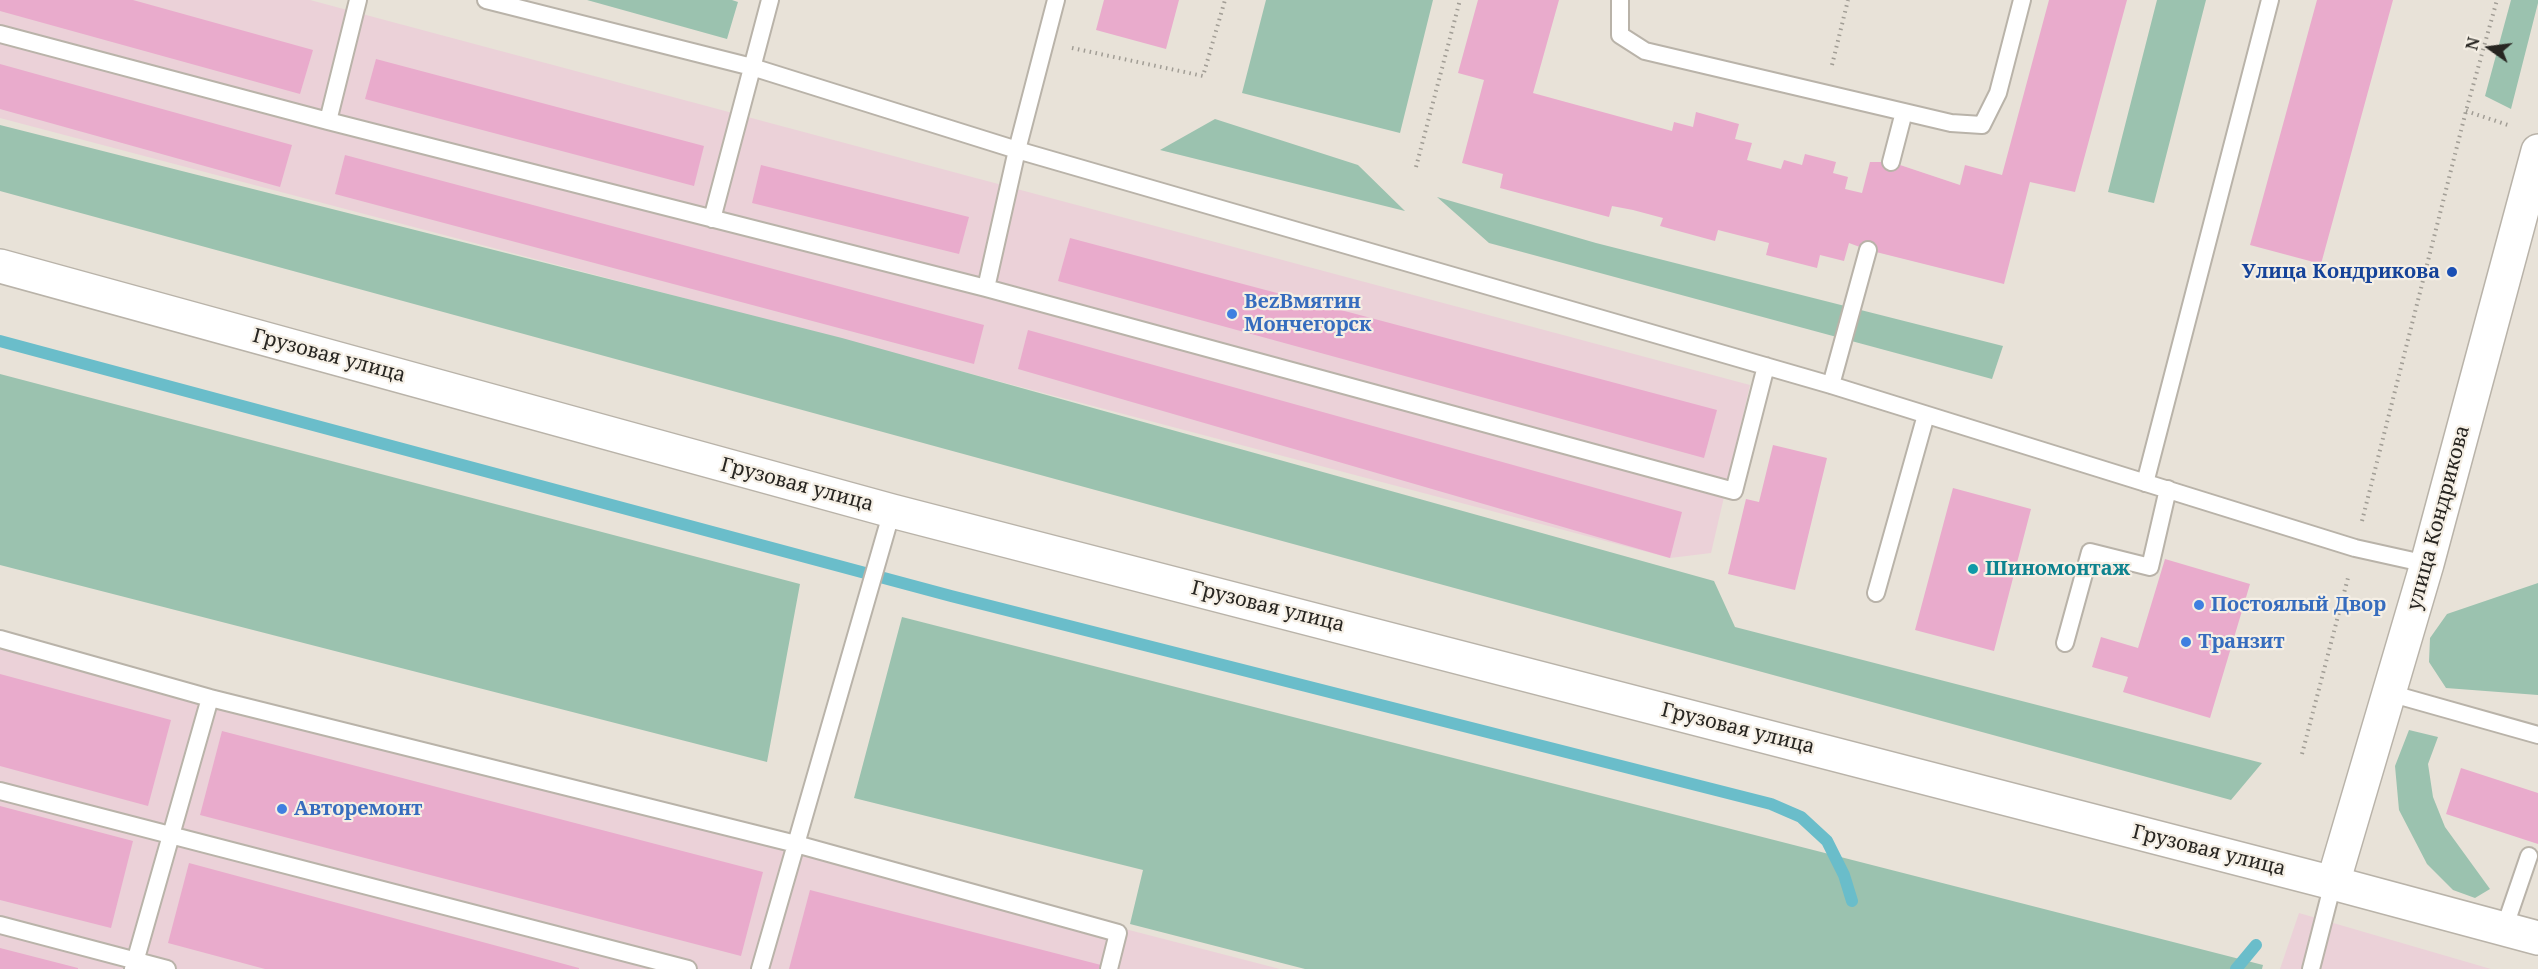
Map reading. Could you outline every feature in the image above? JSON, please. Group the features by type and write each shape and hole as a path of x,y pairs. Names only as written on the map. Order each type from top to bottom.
{"main road":[{"name":"улица Кондрикова","path":"2333,882 2427,564 2528,140"},
{"name":"Грузовая улица","path":"0,266 892,511 2333,882 2538,938"}],"lane":[{"path":"328,121 358,0"},
{"path":"487,0 752,67 1017,150 1831,385 2355,548 2427,564"},
{"path":"712,219 770,0"},
{"path":"986,288 1017,150 1056,0"},
{"path":"1620,0 1620,35 1645,51 1951,123 1982,124 1998,93 2022,0"},
{"path":"2145,483 2270,0"},
{"path":"0,34 328,121 986,288 1734,491 1766,366"},
{"path":"1891,162 1904,112"},
{"path":"1831,385 1868,250"},
{"path":"1876,593 1926,416"},
{"path":"2066,643 2090,552 2150,567 2168,489"},
{"path":"760,969 892,511"},
{"path":"0,639 210,698 796,844 1118,933 1109,969"},
{"path":"2389,693 2538,735"},
{"path":"134,965 210,698"},
{"path":"0,791 688,969"},
{"path":"2504,929 2529,856"},
{"path":"2311,969 2333,882"},
{"path":"0,925 134,965 167,969"}],"path":[{"path":"1045,42 1203,76 1225,0"},
{"path":"1416,167 1460,0"},
{"path":"1825,92 1848,0"},
{"path":"2302,754 2466,111 2497,0"},
{"path":"2466,111 2528,140"}],"shaded area":[{"path":"0,0 310,0 1750,385 1711,553 1670,558 0,118"},
{"path":"0,644 796,844 1280,969 0,969"},
{"path":"2299,913 2491,969 2280,969"}],"green space":[{"path":"587,0 732,0 738,2 727,39"},
{"path":"1266,0 1433,0 1400,133 1242,93"},
{"path":"2157,0 2206,0 2154,203 2108,192"},
{"path":"2511,0 2538,0 2538,3 2511,109 2485,96"},
{"path":"1215,119 1358,165 1405,211 1160,150"},
{"path":"0,125 842,338 1714,581 1735,627 2262,763 2231,800 0,191"},
{"path":"1437,197 1596,243 2003,346 1992,379 1489,243"},
{"path":"0,374 800,584 767,762 0,565"},
{"path":"2538,583 2538,695 2446,688 2429,662 2430,638 2447,614"},
{"path":"902,617 2263,965 2262,969 1305,969 1130,924 1143,870 854,798"},
{"path":"2409,730 2438,737 2428,764 2433,797 2445,827 2490,889 2475,898 2453,890 2427,864 2399,810 2395,766"}],"building":[{"path":"0,0 133,0 313,50 300,94 0,11"},
{"path":"1104,0 1179,0 1166,49 1096,30"},
{"path":"1478,0 1559,0 1533,93 1672,131 1674,122 1693,127 1696,112 1739,124 1735,139 1752,143 1747,160 1781,169 1784,160 1802,165 1805,154 1836,162 1833,173 1848,177 1845,189 1862,193 1870,162 1891,162 1960,185 1965,165 2002,175 2049,0 2127,0 2075,192 2030,182 2004,284 1868,250 1849,243 1844,261 1820,255 1817,268 1766,255 1769,243 1718,230 1715,241 1660,226 1663,218 1633,210 1612,206 1609,217 1500,188 1503,174 1462,163 1484,80 1458,73"},
{"path":"2317,0 2393,0 2321,264 2250,245"},
{"path":"376,59 704,146 694,186 365,99"},
{"path":"0,64 292,145 280,187 0,109"},
{"path":"345,155 984,325 974,364 335,194"},
{"path":"761,165 969,217 959,254 752,203"},
{"path":"1070,238 1717,410 1704,458 1058,281"},
{"path":"1028,330 1682,512 1670,558 1018,369"},
{"path":"1773,445 1827,458 1795,590 1728,574 1746,499 1759,502"},
{"name":"Шиномонтаж","path":"1953,488 2031,509 1994,651 1915,630"},
{"name":"Транзит","path":"2165,559 2250,584 2210,718 2123,692 2128,677 2092,667 2101,637 2138,648"},
{"path":"0,674 171,720 148,806 0,766"},
{"path":"222,731 763,872 741,956 200,815"},
{"path":"2461,768 2538,793 2538,844 2446,814"},
{"path":"0,806 133,841 111,928 0,900"},
{"path":"189,863 579,969 265,969 168,943"},
{"path":"810,890 1101,965 1100,969 789,969"},
{"path":"0,948 78,968 78,969 0,969"}],"waterway":[{"path":"0,341 951,596 1771,804 1801,817 1827,841 1844,875 1852,901"},
{"path":"2236,969 2256,945"}],"place":[{"name":"Улица Кондрикова","path":"2452,272"},
{"name":"BezВмятин Мончегорск","path":"1232,314"},
{"name":"Шиномонтаж","path":"1973,569"},
{"name":"Постоялый Двор","path":"2199,605"},
{"name":"Транзит","path":"2186,642"},
{"name":"Авторемонт","path":"282,809"}]}
